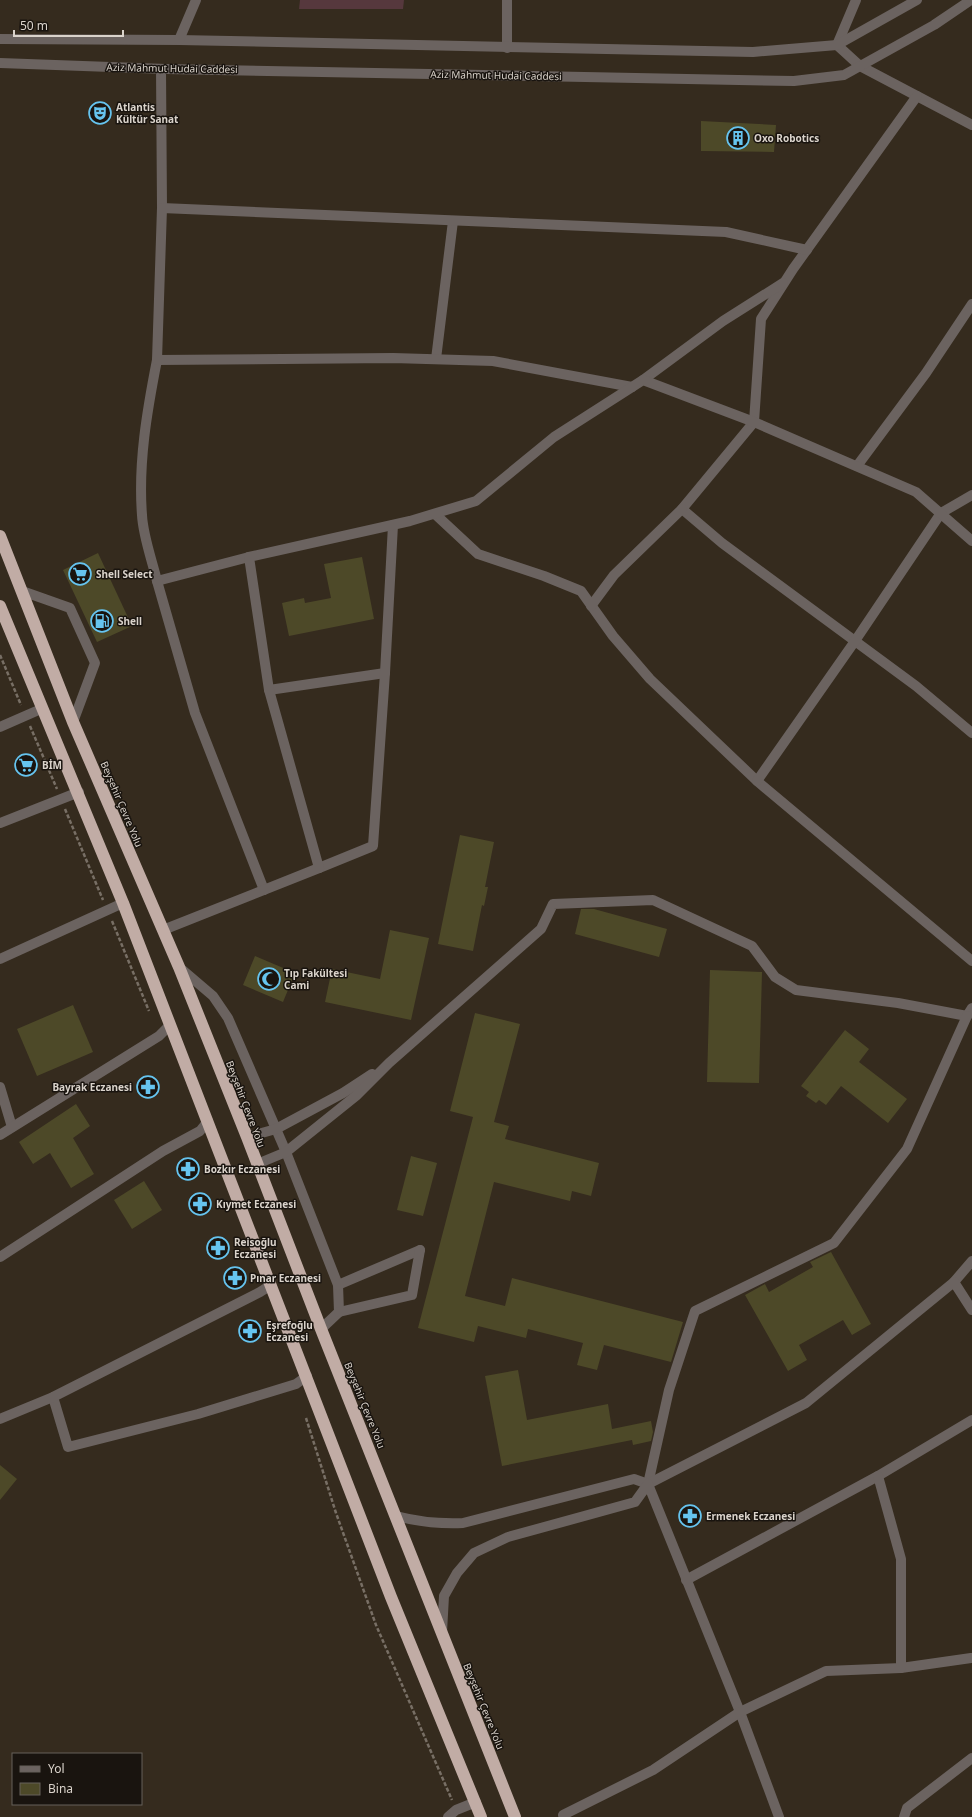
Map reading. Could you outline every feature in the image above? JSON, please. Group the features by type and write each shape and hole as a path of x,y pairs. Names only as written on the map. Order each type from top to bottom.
{"highway":[{"name":"Beyşehir Çevre Yolu","path":"0,536 74,722 163,930 247,1137 321,1329 515,1817"},
{"path":"0,606 42,709 79,792 392,1597 481,1817"}],"street":[{"path":"179,40 196,0"},
{"path":"507,0 508,48"},
{"path":"837,45 856,0"},
{"path":"0,39 179,40 752,52 837,45 917,0"},
{"name":"Aziz Mahmut Hudai Caddesi","path":"0,63 161,69 794,81 844,75 934,25 971,0"},
{"path":"837,45 860,66 972,125"},
{"path":"161,69 162,208 157,360 148,403 141,468 142,516 157,581 195,713 264,890"},
{"path":"591,606 614,575 682,509 754,422 761,320 807,250 917,96"},
{"path":"162,208 726,232 807,250"},
{"path":"436,359 453,220"},
{"path":"157,581 249,557 393,525 476,501 554,437 643,380 723,321 786,281"},
{"path":"857,466 926,373 972,304"},
{"path":"157,360 393,358 493,361 632,387"},
{"path":"643,380 754,422 916,492 972,541"},
{"path":"757,781 855,641 941,514 972,495"},
{"path":"682,509 722,543 916,686 972,733"},
{"path":"435,514 478,554 544,576 581,591 613,636 650,678 757,781 972,962"},
{"path":"163,930 373,846 385,673 393,525"},
{"path":"249,557 269,690 319,868"},
{"path":"22,591 70,608 95,663 74,722"},
{"path":"269,690 385,673"},
{"path":"0,727 42,709"},
{"path":"0,822 79,792"},
{"path":"257,1164 286,1152 357,1095 389,1063 541,929 553,904 653,900 752,946 775,977 796,990 969,1012 907,1149 834,1243 695,1311 669,1390 648,1484 635,1502 508,1537 474,1553 457,1573 444,1596 442,1634"},
{"path":"0,959 123,903"},
{"path":"178,967 213,996 228,1018 286,1152 338,1285 339,1312"},
{"path":"0,1135 159,1036 170,1025"},
{"path":"247,1137 276,1129 343,1093 389,1063"},
{"path":"0,1087 12,1128"},
{"path":"0,1257 163,1151 200,1131 208,1121"},
{"path":"321,1329 339,1312 412,1294 420,1250 338,1285"},
{"path":"396,1516 420,1522 445,1524 463,1523 634,1479 648,1484 806,1403 954,1282 972,1261"},
{"path":"954,1282 972,1310"},
{"path":"0,1419 53,1397 271,1285"},
{"path":"53,1397 68,1447 198,1414 296,1384 307,1376"},
{"path":"686,1580 878,1476 972,1420"},
{"path":"878,1476 901,1559 901,1668"},
{"path":"648,1484 740,1712 779,1817"},
{"path":"563,1815 653,1770 740,1712 826,1671 901,1668 972,1659"},
{"path":"904,1817 907,1808 972,1758"},
{"path":"448,1817 456,1810 476,1802"}],"path":[{"path":"0,655 150,1014"},
{"path":"305,1415 336,1513 376,1625 456,1810"}],"shaded area":[{"path":"300,0 404,0 403,9 299,9"}],"building":[{"name":"Oxo Robotics","path":"701,121 776,125 774,152 701,151"},
{"path":"98,553 132,626 97,642 63,570"},
{"path":"362,557 374,619 289,636 282,603 304,598 305,603 331,598 324,564"},
{"path":"460,835 494,842 485,887 488,887 484,906 482,905 473,951 438,944"},
{"path":"581,909 594,909 667,929 659,957 575,934"},
{"path":"390,930 429,938 411,1020 325,1002 332,969 380,979"},
{"name":"Tıp Fakültesi Cami","path":"255,956 295,973 283,1002 243,985"},
{"path":"710,970 762,972 759,1083 707,1082"},
{"path":"73,1005 93,1052 37,1076 17,1029"},
{"path":"475,1013 520,1024 494,1122 509,1126 505,1139 599,1163 591,1196 572,1191 570,1201 494,1182 465,1296 505,1306 512,1278 683,1322 671,1362 604,1345 597,1370 577,1365 583,1343 528,1329 526,1338 478,1326 474,1342 418,1328 473,1117 450,1111"},
{"path":"845,1030 869,1049 859,1062 907,1099 888,1123 841,1086 826,1105 819,1100 816,1103 806,1096 809,1092 801,1086"},
{"path":"76,1104 90,1126 73,1138 94,1174 71,1188 50,1153 33,1164 19,1142"},
{"path":"411,1156 437,1163 423,1216 397,1210"},
{"path":"144,1181 162,1210 132,1229 114,1200"},
{"path":"831,1252 871,1324 852,1335 843,1320 799,1345 807,1360 788,1371 745,1295 765,1284 769,1292 813,1267 810,1262"},
{"path":"518,1370 527,1420 608,1404 612,1429 651,1421 653,1432 651,1441 633,1445 632,1440 502,1466 485,1376"},
{"path":"0,1465 17,1479 0,1500"}],"place":[{"name":"Atlantis Kültür Sanat","path":"100,113"},
{"name":"Oxo Robotics","path":"738,138"},
{"name":"Shell Select","path":"80,574"},
{"name":"Shell","path":"102,621"},
{"name":"BİM","path":"26,765"},
{"name":"Tıp Fakültesi Cami","path":"269,979"},
{"name":"Bayrak Eczanesi","path":"148,1087"},
{"name":"Bozkır Eczanesi","path":"188,1169"},
{"name":"Kıymet Eczanesi","path":"200,1204"},
{"name":"Reisoğlu Eczanesi","path":"218,1248"},
{"name":"Pınar Eczanesi","path":"235,1278"},
{"name":"Eşrefoğlu Eczanesi","path":"250,1331"},
{"name":"Ermenek Eczanesi","path":"690,1516"}]}
